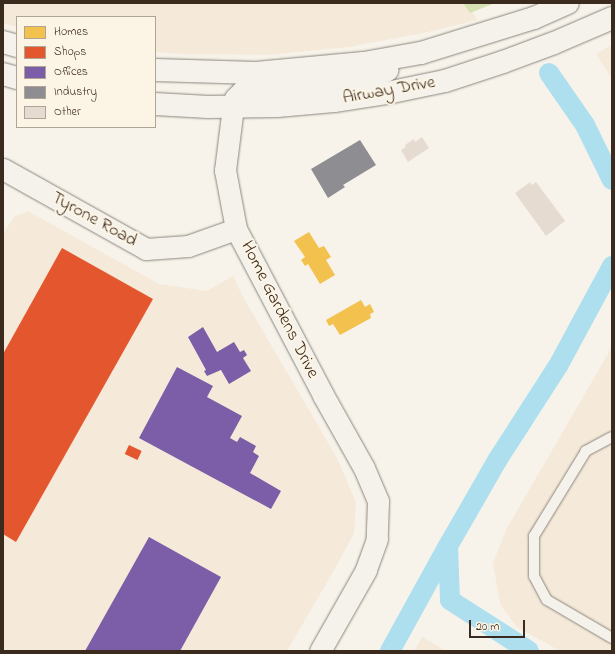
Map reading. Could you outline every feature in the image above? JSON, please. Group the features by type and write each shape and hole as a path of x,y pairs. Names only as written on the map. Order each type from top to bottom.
{"main road":[{"name":"Airway Drive","path":"156,70 256,73 364,63 421,53 534,18 568,3"},
{"name":"Airway Drive","path":"156,104 233,107 277,106 334,101 445,81 554,43 612,18"},
{"path":"3,42 16,46"},
{"path":"233,107 236,99 243,92 254,88 306,86 367,78 421,53"},
{"path":"3,74 16,78"}],"street":[{"name":"Home Gardens Drive","path":"233,107 225,170 236,229 323,395 364,468 378,501 376,539 366,570 320,651"},
{"name":"Tyrone Road","path":"4,172 146,249 188,246 236,229"}],"lane":[{"path":"612,437 586,451 534,536 534,576 547,600 612,638"}],"shaded area":[{"path":"3,3 467,3 477,20 428,32 349,47 267,55 181,54 156,52 156,16 16,16 16,27 3,23"},
{"path":"612,45 612,79 596,54"},
{"path":"28,211 159,284 207,291 233,276 243,297 337,458 356,502 354,533 287,651 3,651 3,234 14,217"},
{"path":"612,347 612,651 560,651 517,627 500,604 493,563 507,528"},
{"path":"422,637 446,651 414,651"}],"green space":[{"path":"463,3 495,3 470,13"}],"building: Homes":[{"path":"309,232 319,248 324,246 331,257 326,260 335,275 320,284 308,264 305,266 301,260 305,257 294,241"},
{"path":"361,300 365,307 370,304 374,312 370,314 371,318 340,335 333,324 329,326 326,320"}],"building: Shops":[{"path":"62,248 153,299 16,542 3,534 3,354"},
{"path":"129,445 142,451 137,460 125,454"}],"building: Offices":[{"path":"203,327 217,352 234,342 240,352 244,350 247,355 243,358 251,371 229,384 221,370 207,376 204,371 206,370 188,337"},
{"path":"177,367 213,386 207,397 242,416 230,438 237,442 240,437 256,446 253,452 259,456 250,473 281,491 271,509 139,438"},
{"path":"149,537 221,577 180,651 85,651"}],"building: Industry":[{"path":"360,140 376,165 343,185 345,187 328,198 311,169"}],"building: Other":[{"path":"422,137 429,148 408,162 401,150 406,147 405,145 414,139 415,142"},
{"path":"530,182 532,185 536,182 565,221 546,236 515,193"}],"waterway":[{"path":"549,73 585,125 612,180"},
{"path":"529,651 450,600 448,546 498,459 558,366 612,266"},
{"path":"390,651 448,546"}]}
